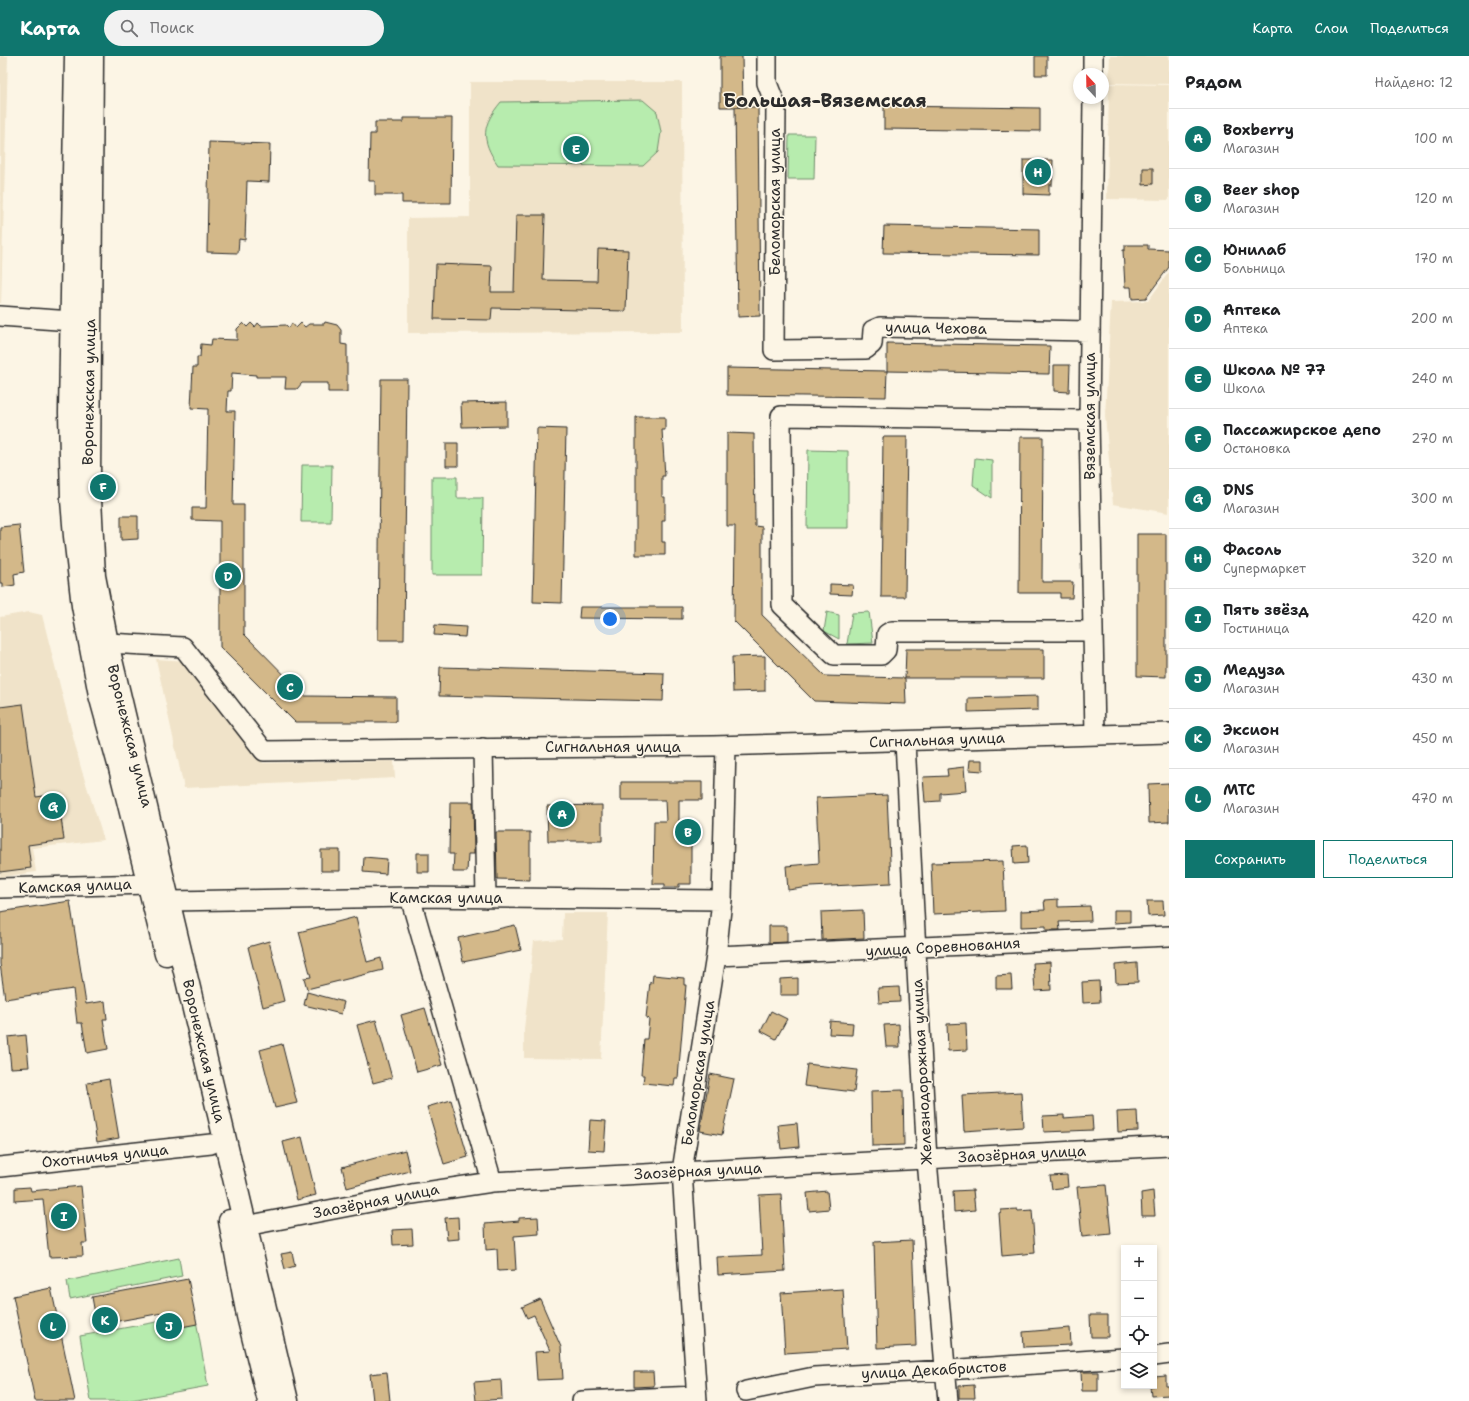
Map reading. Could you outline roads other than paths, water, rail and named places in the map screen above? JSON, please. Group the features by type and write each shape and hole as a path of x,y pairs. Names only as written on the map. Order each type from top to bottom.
{"main road":[{"name":"Воронежская улица","path":"76,56 70,454 78,569 100,695 149,884 211,1144 240,1230 287,1401"},
{"name":"Воронежская улица","path":"92,56 88,480 94,570 107,643 170,902 224,1143 240,1230 248,1316 269,1401"}],"street":[{"name":"Беломорская улица","path":"767,56 767,83 776,106 774,350"},
{"path":"1093,68 1094,56"},
{"name":"Вяземская улица","path":"1093,104 1088,420 1095,735"},
{"path":"0,316 72,321"},
{"name":"улица Чехова","path":"774,350 866,349 872,344 873,330 880,326 1089,331"},
{"path":"1088,420 781,416 782,605 834,655 881,655 886,650 887,634 892,631 1093,631"},
{"name":"Сигнальная улица","path":"107,643 183,647 264,751 726,746 905,742 1169,733"},
{"name":"Железнодорожная улица","path":"905,742 927,1160 948,1401"},
{"name":"Беломорская улица","path":"696,1398 682,1171 716,956 722,900 726,746"},
{"path":"483,748 486,898"},
{"name":"Камская улица","path":"0,888 149,884"},
{"path":"410,897 492,1182"},
{"name":"Камская улица","path":"170,902 410,897 722,900"},
{"name":"улица Соревнования","path":"716,956 1169,936"},
{"name":"Охотничья улица","path":"0,1167 211,1144"},
{"name":"Заозёрная улица","path":"240,1230 412,1194 492,1182 1169,1146"},
{"path":"1157,1356 1169,1354"},
{"name":"улица Декабристов","path":"746,1391 814,1377 1121,1358"},
{"path":"582,1401 696,1398"}],"place":[{"name":"Школа № 77","path":"576,149"},
{"name":"Фасоль","path":"1038,172"},
{"name":"Пассажирское депо","path":"103,487"},
{"name":"Аптека","path":"228,576"},
{"name":"Юнилаб","path":"290,687"},
{"name":"DNS","path":"53,806"},
{"name":"Boxberry","path":"562,814"},
{"name":"Beer shop","path":"688,832"},
{"name":"Пять звёзд","path":"64,1216"},
{"name":"Эксион","path":"105,1320"},
{"name":"МТС","path":"53,1326"},
{"name":"Медуза","path":"169,1326"}],"district":[{"name":"Большая-Вяземская","path":"825,100"}]}
